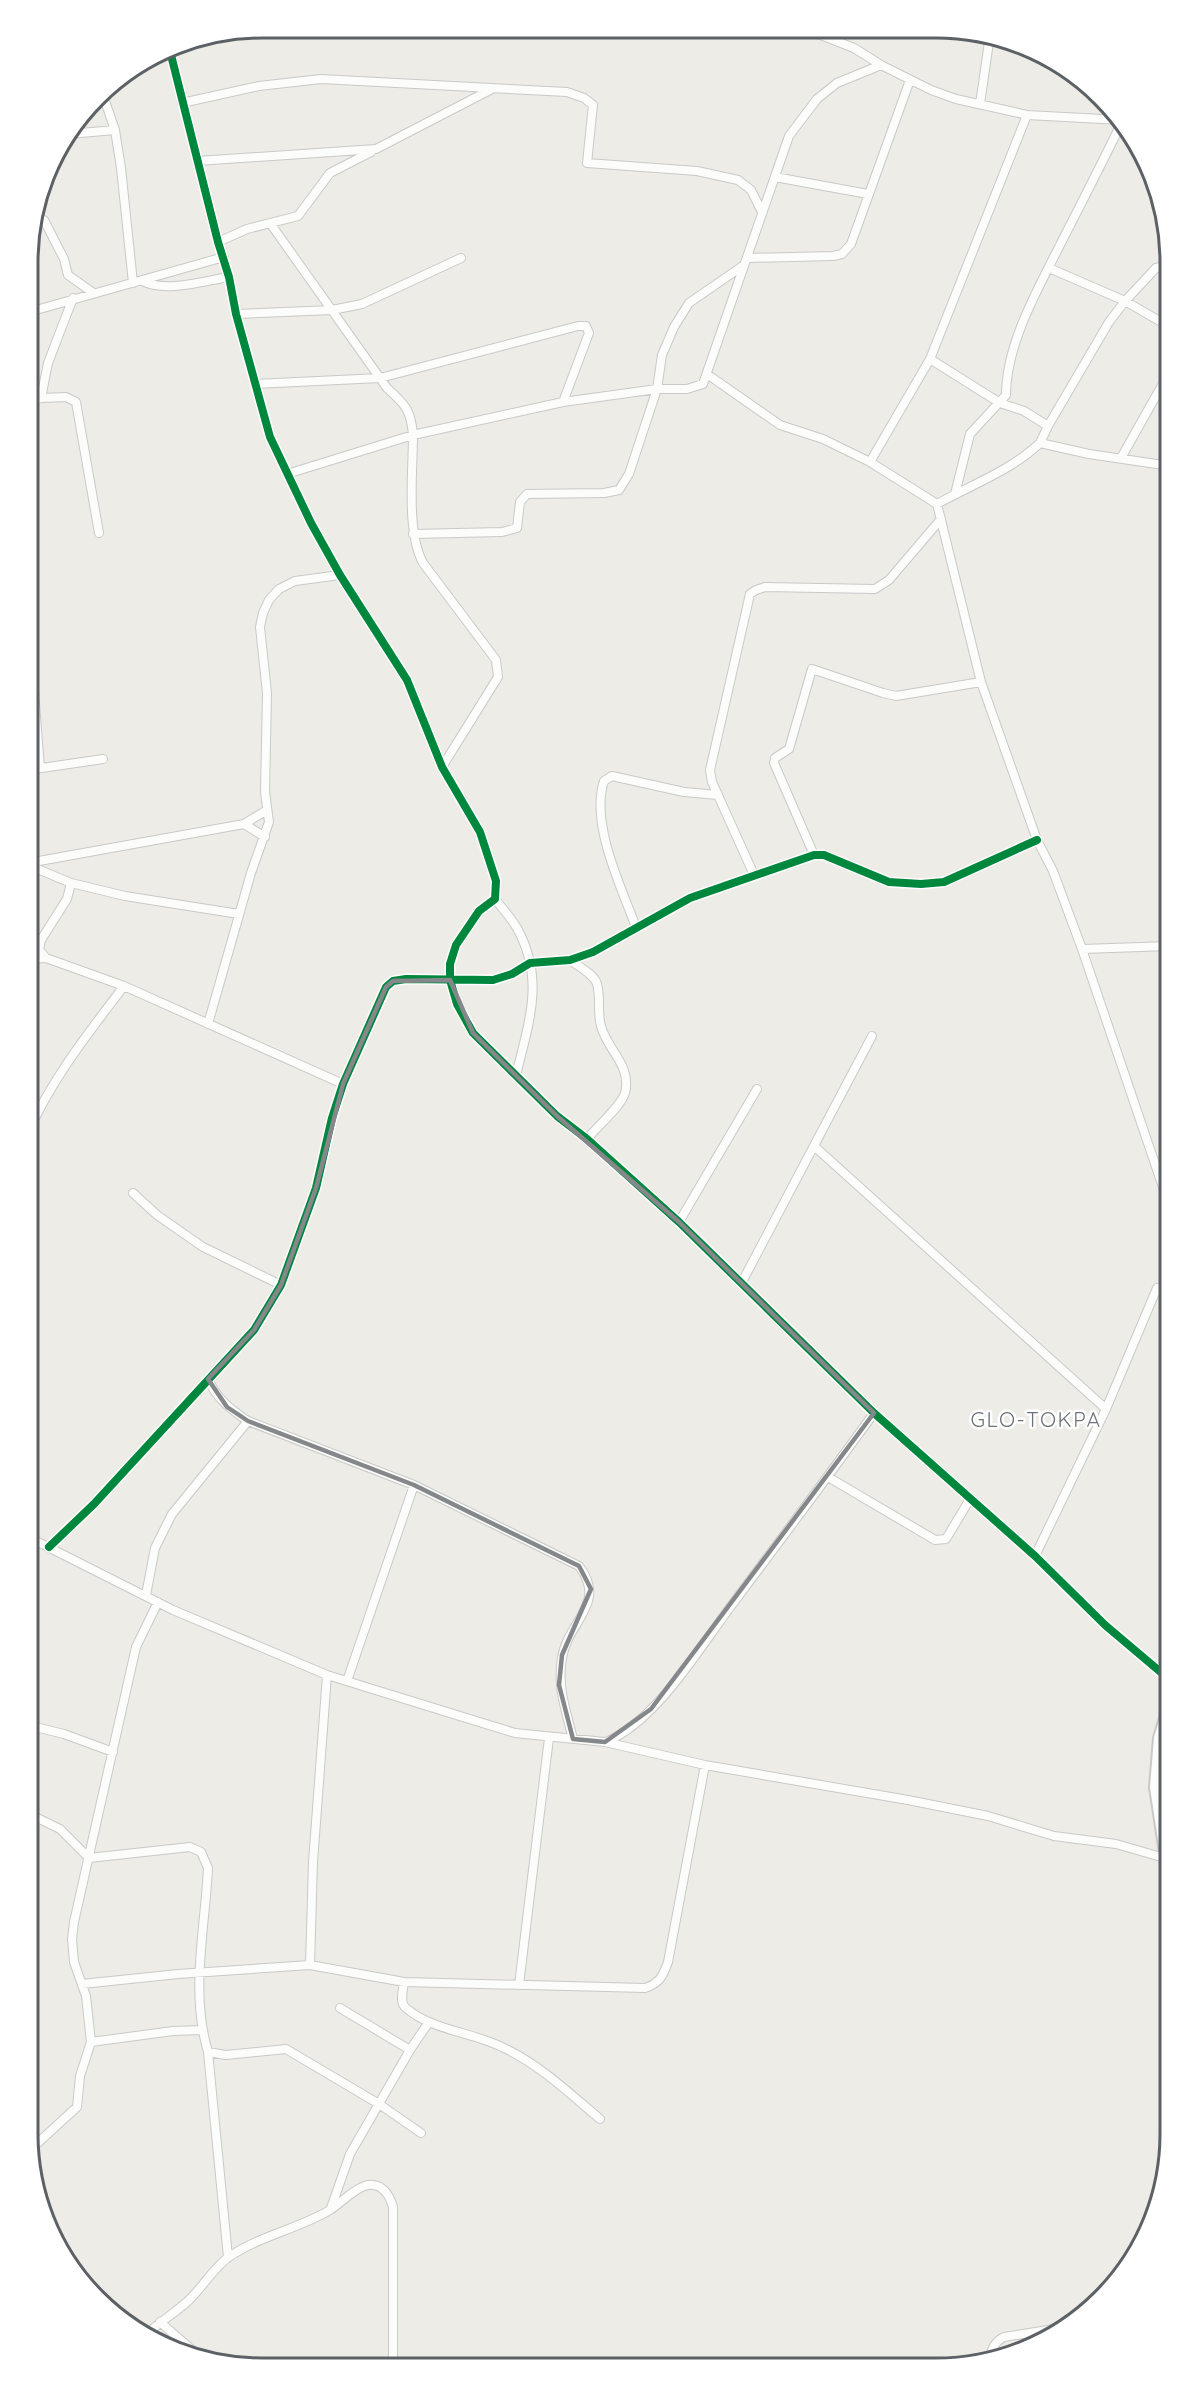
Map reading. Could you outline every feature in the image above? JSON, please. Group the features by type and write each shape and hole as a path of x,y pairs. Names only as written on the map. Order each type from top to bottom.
{"main road":[{"path":"1160,1735 1156,1761 1157,1805 1160,1821"}],"street":[{"path":"828,38 854,48 880,65 931,90 1027,115 1109,120"},
{"path":"980,104 989,44"},
{"path":"171,57 218,242 224,257 236,314 270,437 340,575 407,680 442,767 480,832 496,881 495,899 517,928 530,963 534,997 516,1076"},
{"path":"287,474 413,435 563,402 657,389 695,388 703,384 789,136 817,99 837,83 880,65"},
{"path":"182,103 259,86 321,79 567,93 584,98 592,105 586,163 698,171 738,180 751,190 762,212"},
{"path":"413,534 502,532 517,528 520,502 527,494 604,493 619,489 628,474 657,389 662,355 683,309 745,261 842,254 851,244 910,80"},
{"path":"218,242 247,229 298,216 330,173 493,88"},
{"path":"105,101 114,130 121,168 137,282"},
{"path":"870,462 930,359 1027,115"},
{"path":"77,134 114,130"},
{"path":"955,494 970,434 1006,395 1012,354 1032,302 1117,131"},
{"path":"197,161 375,149"},
{"path":"775,177 868,194"},
{"path":"42,219 64,259 68,275 92,292"},
{"path":"270,223 380,378 406,406 412,421 413,534 418,554 496,660 498,677 442,767"},
{"path":"38,309 92,292 137,282 224,257"},
{"path":"236,314 332,310 362,304 460,258"},
{"path":"937,504 1003,471 1023,459 1040,443 1109,322 1125,301 1156,268 1160,267"},
{"path":"1049,268 1125,301 1160,321"},
{"path":"137,282 152,286 229,277"},
{"path":"41,398 48,363 73,298"},
{"path":"255,384 380,378 578,326 586,326 589,333 563,402"},
{"path":"930,359 1000,403 1024,411 1048,426"},
{"path":"707,374 780,425 823,439 870,462 937,504 981,682 1037,840 1053,871 1082,949 1160,1174"},
{"path":"1121,458 1160,389"},
{"path":"38,399 66,397 76,402 99,533"},
{"path":"1040,443 1160,464"},
{"path":"754,875 712,782 710,770 750,594 765,587 875,589 889,580 941,519"},
{"path":"208,1024 251,873 269,822 265,792 267,693 260,627 263,613 269,600 279,589 295,581 340,575"},
{"path":"814,855 774,763 776,758 789,749 812,669 896,696 981,682"},
{"path":"38,742 40,768 103,759"},
{"path":"636,927 603,834 600,792 604,781 612,776 684,792 718,795"},
{"path":"38,862 244,824 267,810"},
{"path":"244,824 265,837"},
{"path":"50,1547 102,1496 254,1330 281,1285 316,1188 332,1118 343,1084 386,987 393,981 406,979 493,980 512,974 530,963 570,960 592,952 690,898 814,855 824,855 889,882 921,884 944,882 1037,840"},
{"path":"38,868 71,883 125,896 239,915"},
{"path":"46,958 39,950 41,940 67,899 71,883"},
{"path":"495,899 479,911 456,945 450,964 450,980 457,1004 473,1033 557,1116 586,1138 679,1222 874,1413 1035,1556 1105,1625 1160,1672"},
{"path":"1082,949 1160,946"},
{"path":"38,958 46,958 124,986 343,1084"},
{"path":"570,960 592,977 597,984 600,1025 604,1036 625,1069 627,1081 625,1096 586,1138"},
{"path":"38,1110 80,1046 124,986"},
{"path":"742,1282 872,1036"},
{"path":"679,1222 757,1089"},
{"path":"813,1146 1106,1409"},
{"path":"133,1193 157,1215 203,1247 281,1285"},
{"path":"1035,1556 1106,1409 1157,1288 1160,1288"},
{"path":"208,1379 214,1394 227,1407 248,1421 414,1485 579,1566 588,1578 591,1589 586,1606 562,1655 559,1685 573,1739"},
{"path":"605,1742 631,1728 691,1661 874,1413"},
{"path":"146,1595 155,1548 172,1514 248,1421"},
{"path":"828,1477 935,1540 946,1539 970,1499"},
{"path":"347,1681 414,1485"},
{"path":"38,1542 173,1610 327,1675 515,1733 605,1742 705,1765 988,1816 1054,1836 1116,1844 1160,1857"},
{"path":"38,2143 77,2107 80,2076 91,2042 86,1996 74,1962 72,1939 74,1922 136,1647 159,1602"},
{"path":"310,1965 313,1862 327,1675"},
{"path":"38,1728 64,1734 113,1752"},
{"path":"519,1985 549,1738"},
{"path":"82,1984 310,1965 404,1983 645,1988 656,1985 662,1978 668,1962 705,1765"},
{"path":"38,1818 60,1829 89,1858"},
{"path":"89,1858 190,1847 201,1852 208,1868 198,1973 201,2030 208,2052 228,2257"},
{"path":"404,1983 401,2002 404,2007 429,2022 503,2047 549,2074 600,2119"},
{"path":"340,2008 410,2050"},
{"path":"330,2210 350,2154 410,2050 429,2022"},
{"path":"91,2042 173,2031 201,2030"},
{"path":"208,2052 226,2055 286,2049 379,2104 421,2133"},
{"path":"153,2329 187,2302 228,2257 330,2210 352,2194 374,2185 389,2195 393,2207 393,2358"},
{"path":"160,2322 185,2344"},
{"path":"992,2350 998,2340 1004,2337 1039,2332"}],"highlighted area":[{"path":"450,980 473,1033 557,1116 679,1222 874,1413 651,1709 605,1742 573,1739 559,1685 562,1655 591,1589 579,1566 414,1485 248,1421 227,1407 208,1379 254,1330 281,1285 316,1188 343,1084 386,987 393,981"}],"cycle path":[{"path":"172,57 229,277 236,314 270,437 311,523 340,575 407,680 442,767 480,832 496,881 495,899 479,911 456,945 450,964 450,980 457,1004 473,1033 557,1116 587,1139 679,1222 874,1413 1035,1556 1105,1625 1160,1672"},
{"path":"49,1547 94,1504 254,1330 281,1285 316,1188 332,1118 343,1084 386,987 393,981 406,979 493,980 512,974 530,963 570,960 593,952 690,898 814,855 824,855 889,882 921,884 944,882 1037,840"}],"district":[{"name":"GLO-TOKPA","path":"1036,1419"}]}
